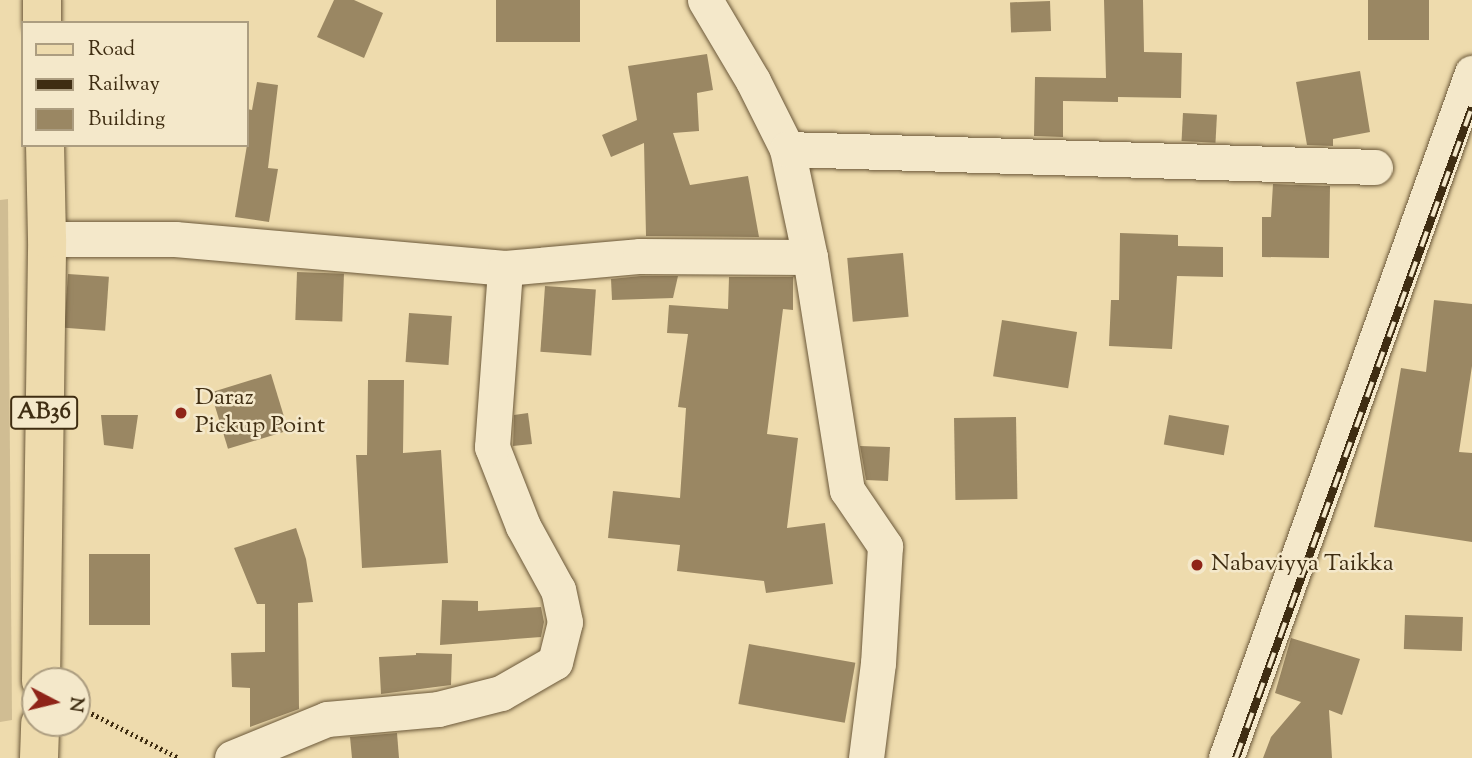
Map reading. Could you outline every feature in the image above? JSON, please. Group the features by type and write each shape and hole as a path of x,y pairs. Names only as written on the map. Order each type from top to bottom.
{"main road":[{"path":"41,0 42,21"},
{"name":"AB36","path":"41,667 47,239 45,147"},
{"path":"39,758 40,737"}],"street":[{"path":"705,0 753,81 788,149 810,257 847,490 885,546 878,663 866,758"},
{"path":"1226,758 1472,73"},
{"path":"788,149 1375,167"},
{"path":"47,239 175,239 505,268 639,256 810,257"},
{"path":"232,758 327,719 438,709 501,693 555,662 565,622 558,590 523,526 492,447 505,268"}],"path":[{"path":"91,713 179,758"}],"shaded area":[{"path":"8,199 12,720 0,722 0,200"}],"building":[{"path":"334,0 354,0 383,13 364,58 317,37"},
{"path":"496,0 580,0 580,42 496,42"},
{"path":"1104,0 1143,0 1144,52 1182,53 1181,98 1118,97 1118,102 1063,101 1063,137 1034,136 1035,77 1106,78"},
{"path":"1368,0 1429,0 1429,40 1368,40"},
{"path":"1050,1 1051,31 1011,32 1010,2"},
{"path":"707,54 713,90 697,93 699,131 673,133 690,185 748,176 759,237 646,236 644,143 611,157 602,135 637,120 628,66"},
{"path":"1360,71 1370,132 1333,139 1333,146 1307,145 1296,82"},
{"path":"257,82 278,85 268,168 278,169 269,222 235,217 248,147 248,109 252,110"},
{"path":"1183,113 1217,115 1215,143 1182,141"},
{"path":"1273,184 1330,186 1329,258 1262,257 1262,217 1271,217"},
{"path":"1120,233 1178,235 1178,246 1223,247 1223,277 1177,276 1172,349 1109,346 1111,300 1119,300"},
{"path":"903,253 909,317 853,322 847,258"},
{"path":"297,272 344,274 342,322 295,320"},
{"path":"68,274 109,277 105,331 64,328"},
{"path":"678,276 673,298 612,300 611,279"},
{"path":"729,277 793,277 793,310 783,309 767,434 798,438 787,528 825,523 833,584 766,593 764,581 677,571 680,545 608,538 613,491 680,498 686,408 678,407 688,334 667,333 669,305 728,309"},
{"path":"545,286 596,290 591,355 540,352"},
{"path":"1434,300 1472,304 1472,366 1459,452 1472,453 1472,542 1374,527 1401,368 1426,372"},
{"path":"409,313 452,316 448,365 406,362"},
{"path":"1002,320 1077,332 1068,388 993,376"},
{"path":"271,374 288,430 228,449 211,392"},
{"path":"368,380 404,380 403,453 441,450 448,563 362,568 356,455 367,455"},
{"path":"528,413 532,444 513,446 514,415"},
{"path":"101,415 138,415 133,449 104,445"},
{"path":"1169,415 1229,426 1224,455 1164,445"},
{"path":"1016,417 1017,499 955,500 954,418"},
{"path":"860,446 890,447 888,481 866,480"},
{"path":"296,528 306,559 313,602 298,603 299,709 250,727 250,688 232,687 231,653 265,652 265,604 257,604 234,548"},
{"path":"89,554 150,554 150,625 89,625"},
{"path":"442,600 478,601 478,611 541,607 544,622 541,637 440,645"},
{"path":"1405,615 1463,617 1462,651 1404,649"},
{"path":"1291,638 1360,659 1342,715 1329,710 1332,758 1263,758 1271,737 1301,702 1275,693"},
{"path":"749,644 855,663 845,723 738,704"},
{"path":"416,653 452,654 451,685 381,694 379,657"},
{"path":"397,733 399,758 352,758 350,737"}],"railway":[{"path":"1236,758 1472,107"}],"place":[{"name":"Daraz Pickup Point","path":"181,413"},
{"name":"Nabaviyya Taikka","path":"1197,565"}]}
